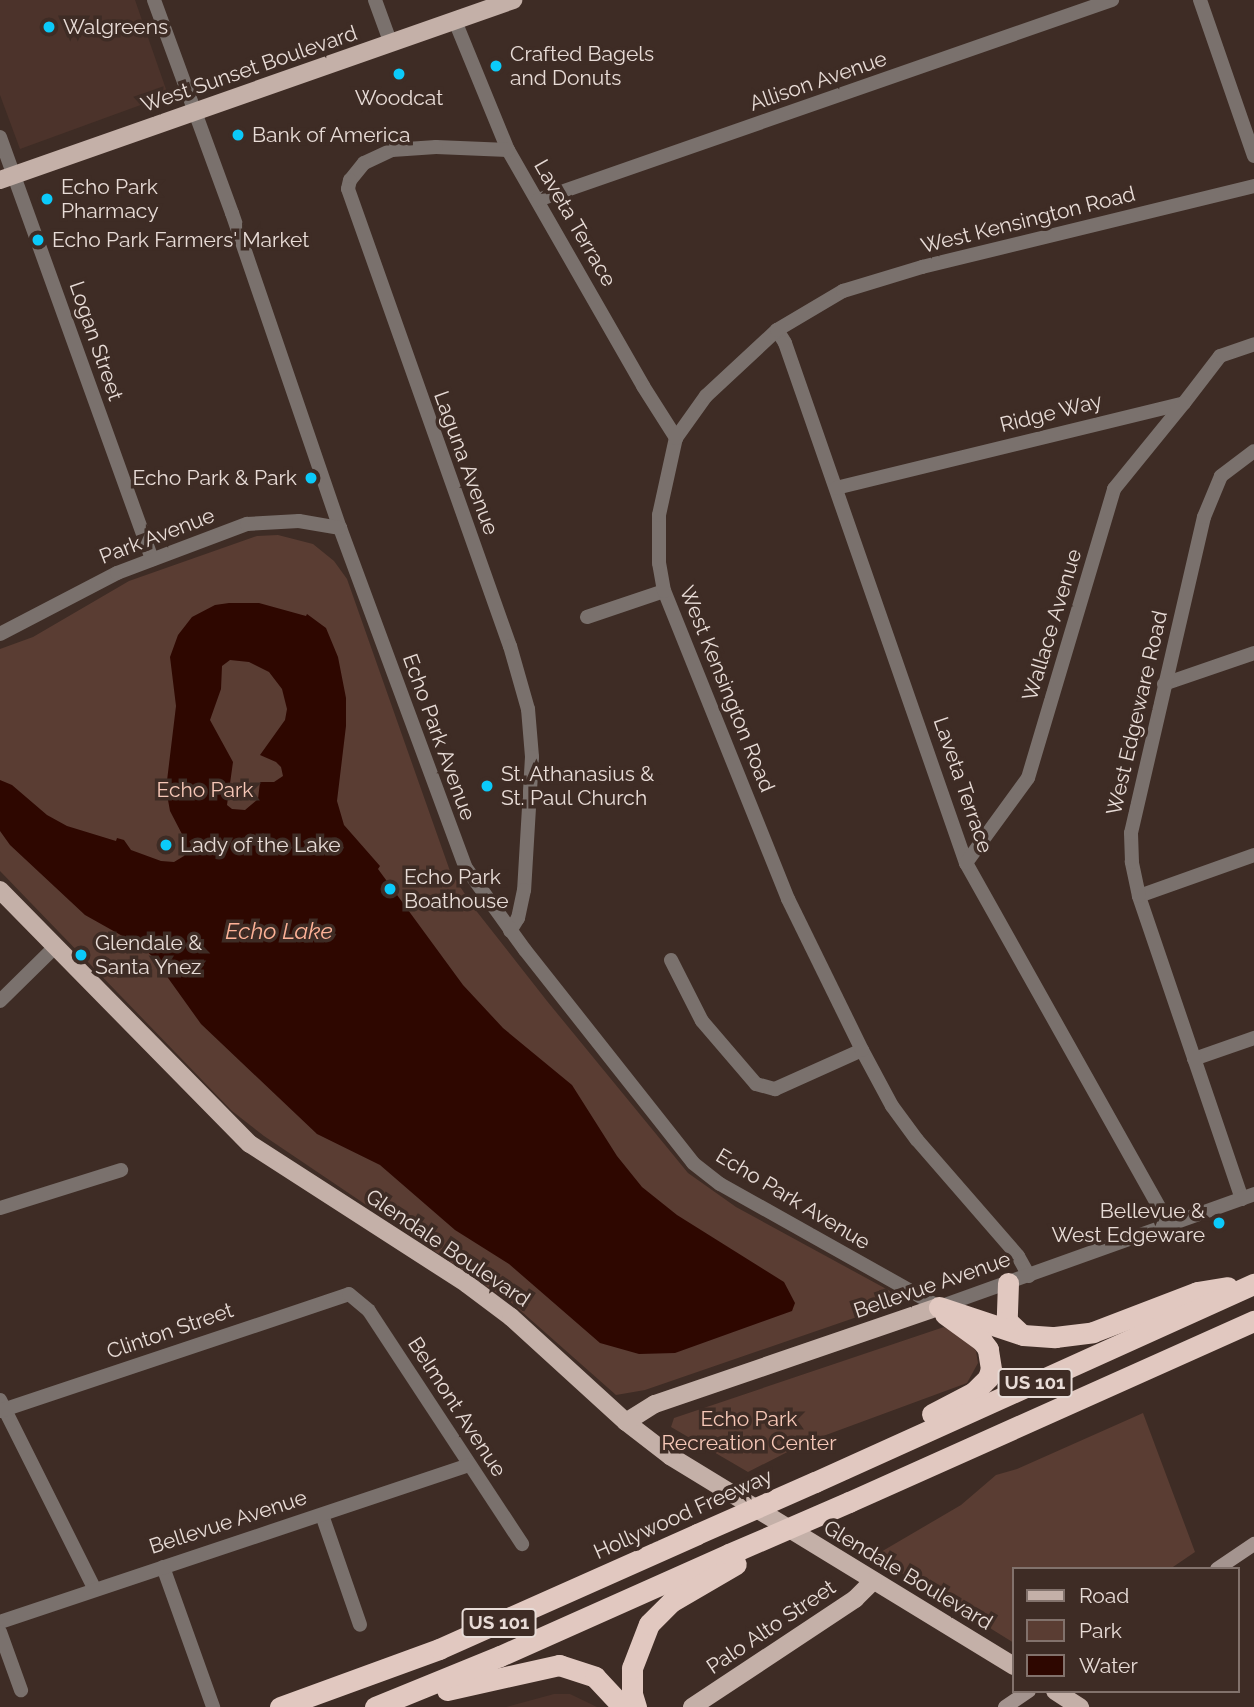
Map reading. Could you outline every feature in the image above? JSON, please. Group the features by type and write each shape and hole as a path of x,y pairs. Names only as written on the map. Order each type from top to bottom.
{"highway":[{"path":"1008,1283 1007,1321 1023,1335"},
{"path":"939,1307 1023,1335 1074,1336 1113,1325 1197,1292 1254,1284"},
{"name":"Hollywood Freeway","path":"269,1707 288,1704 439,1649 1254,1284"},
{"path":"815,1482 897,1432 974,1392 988,1378 991,1369 988,1349 939,1307"},
{"name":"US 101","path":"375,1707 735,1558 849,1503 1254,1321"},
{"path":"636,1707 631,1682 636,1652 649,1624 671,1602 735,1558"},
{"path":"636,1652 634,1678 637,1690 651,1707"},
{"path":"381,1707 532,1669 559,1665 595,1677 623,1707"}],"main road":[{"name":"West Sunset Boulevard","path":"7,177 513,0"},
{"name":"Glendale Boulevard","path":"0,890 250,1144 489,1300 530,1332 625,1422 670,1456 1012,1666"},
{"name":"Bellevue Avenue","path":"625,1422 655,1404 939,1307"},
{"path":"1220,1567 1254,1544"},
{"name":"Palo Alto Street","path":"692,1707 855,1598 873,1580"},
{"path":"1005,1707 1026,1693"},
{"path":"1058,1693 1080,1707"}],"street":[{"name":"Echo Park Avenue","path":"154,0 196,112 340,527 458,849 476,884 693,1163 720,1184 939,1307"},
{"path":"375,0 391,44"},
{"name":"Allison Avenue","path":"538,200 1112,0"},
{"path":"1200,0 1254,156"},
{"name":"Laveta Terrace","path":"455,21 508,150 643,386 676,438"},
{"name":"Logan Street","path":"0,138 7,177 152,559"},
{"name":"Laguna Avenue","path":"508,150 436,147 392,150 364,163 355,171 348,189 510,646 528,709 532,757 524,890 518,918 510,931"},
{"name":"West Kensington Road","path":"1029,1276 1018,1256 917,1140 892,1106 788,899 664,592 659,563 659,515 676,438 706,396 777,330 843,291 878,279 1254,186"},
{"name":"Laveta Terrace","path":"777,330 785,343 966,863 1170,1226"},
{"path":"1184,403 1220,356 1254,344"},
{"name":"Ridge Way","path":"836,488 1184,403"},
{"name":"Wallace Avenue","path":"966,863 1028,778 1114,489 1184,403"},
{"name":"West Edgeware Road","path":"1248,1196 1194,1059 1139,896 1132,862 1131,833 1164,684 1212,495 1221,476 1254,451"},
{"name":"Park Avenue","path":"0,634 41,615 83,589 152,559 247,524 299,521 340,527"},
{"path":"587,617 664,592"},
{"path":"1164,684 1254,653"},
{"path":"1139,896 1254,855"},
{"path":"0,1001 55,947"},
{"path":"671,960 702,1021 756,1084 775,1089 862,1050"},
{"path":"1194,1059 1254,1038"},
{"path":"0,1209 121,1170"},
{"name":"Bellevue Avenue","path":"939,1307 1248,1196"},
{"name":"Clinton Street","path":"2,1407 333,1298 353,1296"},
{"name":"Belmont Avenue","path":"353,1296 369,1311 522,1544"},
{"path":"2,1407 94,1588"},
{"name":"Bellevue Avenue","path":"0,1622 94,1588 469,1465"},
{"path":"322,1515 360,1625"},
{"path":"163,1567 212,1705"},
{"path":"0,1632 21,1690"}],"shaded area":[{"path":"0,0 135,0 168,95 20,149 0,95"},
{"path":"554,1694 570,1694 597,1707 506,1707"}],"green space":[{"name":"Echo Park","path":"278,535 313,544 334,561 347,579 450,871 474,908 547,1001 688,1173 736,1207 890,1291 893,1299 889,1306 645,1390 616,1395 513,1304 264,1136 232,1111 0,871 0,649 33,637 129,581 257,536"},
{"name":"Echo Park Recreation Center","path":"944,1327 968,1340 976,1351 978,1363 967,1383 807,1442 748,1472 671,1427 674,1418"},
{"path":"1143,1413 1195,1552 1173,1567 1012,1567 1012,1642 874,1556 961,1505 996,1475 1017,1469"}],"water":[{"name":"Echo Lake","path":"259,603 306,616 307,614 326,628 338,657 346,698 346,726 337,801 344,825 380,866 378,869 463,985 503,1028 572,1085 617,1156 642,1187 677,1215 784,1282 795,1303 792,1311 675,1353 639,1354 600,1343 509,1264 455,1230 380,1165 317,1134 201,1024 153,957 142,947 85,915 10,845 0,831 0,780 12,785 47,815 67,826 116,841 117,838 124,840 131,850 161,861 174,862 184,856 187,851 184,838 170,811 166,789 176,706 170,657 178,635 192,617 215,605","holes":["230,660 249,662 269,672 282,689 287,709 285,720 260,755 276,762 281,767 283,776 274,782 260,782 258,799 245,810 232,809 227,805 233,762 210,720 221,689 222,666"]}],"place":[{"name":"Walgreens","path":"49,27"},
{"name":"Crafted Bagels and Donuts","path":"496,66"},
{"name":"Woodcat","path":"399,74"},
{"name":"Bank of America","path":"238,135"},
{"name":"Echo Park Pharmacy","path":"47,199"},
{"name":"Echo Park Farmers' Market","path":"38,240"},
{"name":"Echo Park & Park","path":"311,478"},
{"name":"St. Athanasius & St. Paul Church","path":"487,786"},
{"name":"Lady of the Lake","path":"166,845"},
{"name":"Echo Park Boathouse","path":"390,889"},
{"name":"Glendale & Santa Ynez","path":"81,955"},
{"name":"Bellevue & West Edgeware","path":"1219,1223"}]}
